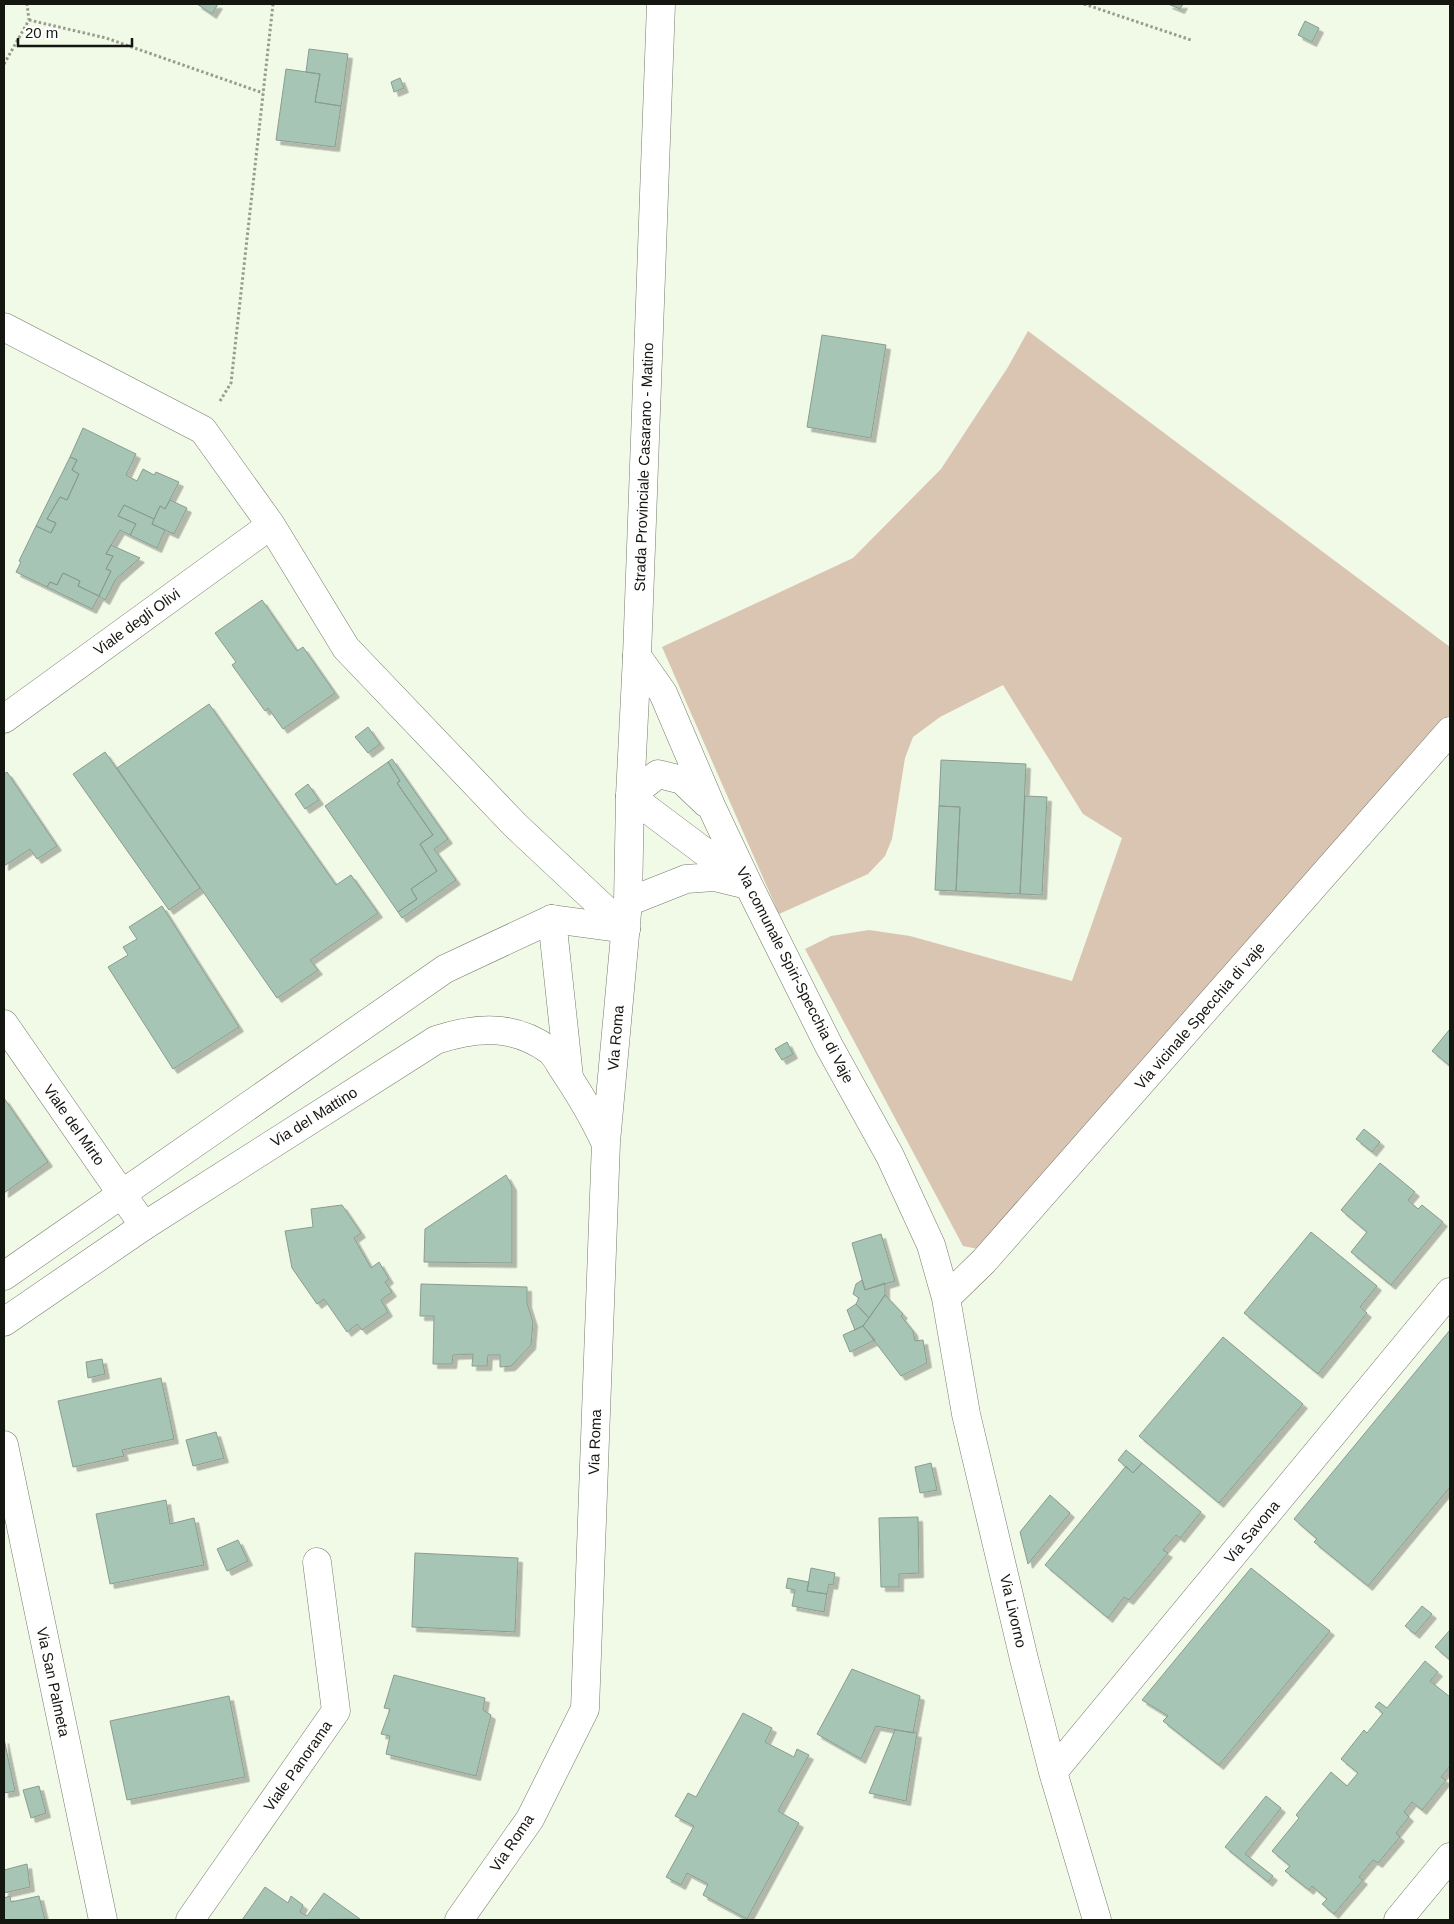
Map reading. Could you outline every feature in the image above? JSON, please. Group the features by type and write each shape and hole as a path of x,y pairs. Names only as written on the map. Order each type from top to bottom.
{"street":[{"name":"Strada Provinciale Casarano - Matino","path":"626,929 661,4"},
{"path":"4,327 203,430 271,525 346,648 515,825 626,929"},
{"name":"Viale degli Olivi","path":"4,719 271,525"},
{"name":"Via comunale Spiri-Specchia di Vaje","path":"637,656 663,693 712,808 749,886 829,1046 890,1156 931,1245 946,1298"},
{"name":"Via vicinale Specchia di vaje","path":"946,1298 984,1261 1450,731"},
{"path":"712,808 682,780 658,774 630,796 749,886"},
{"path":"628,902 686,880 714,877 749,886"},
{"path":"4,1276 445,970 552,919 626,929"},
{"path":"552,919 569,1077"},
{"name":"Via Roma","path":"459,1920 530,1819 585,1709 606,1142 626,929"},
{"name":"Viale del Mirto","path":"4,1024 144,1226"},
{"name":"Via del Mattino","path":"4,1322 144,1226 436,1040 459,1032 488,1028 524,1037 551,1051 586,1104 606,1142"},
{"name":"Via Savona","path":"1053,1772 1450,1292"},
{"name":"Via Livorno","path":"946,1298 966,1414 1053,1772 1097,1920"},
{"name":"Via San Palmeta","path":"4,1444 103,1920"},
{"name":"Viale Panorama","path":"190,1920 336,1712 317,1562"},
{"path":"1398,1920 1450,1857"}],"path":[{"path":"4,64 29,20 27,4"},
{"path":"203,430 231,383 272,4"},
{"path":"1084,4 1191,40"},
{"path":"29,20 106,38 263,93"}],"shaded area":[{"path":"1028,331 1450,647 1450,714 978,1249 963,1246 805,949 831,936 869,930 910,936 1072,981 1122,838 1083,814 1003,685 940,717 913,737 905,758 892,839 885,856 868,874 779,914 662,647 853,558 941,469 1008,367"}],"building":[{"path":"197,4 218,4 212,14"},
{"path":"1168,4 1183,4 1180,9"},
{"path":"1305,21 1319,28 1312,42 1298,35"},
{"path":"309,49 348,54 341,106 315,102 320,74 306,72"},
{"path":"286,69 320,74 315,102 341,106 335,147 276,140"},
{"path":"400,78 404,88 394,92 391,82"},
{"path":"822,335 886,345 871,438 807,427"},
{"path":"83,428 136,454 126,475 137,481 143,469 154,475 156,472 179,482 165,509 160,506 154,519 124,505 118,516 136,524 130,535 120,530 106,554 113,556 106,569 111,571 99,596 78,586 80,581 63,573 57,585 50,582 47,587 16,572 21,562 19,561 36,526 51,533 56,523 47,519 60,497 67,500 79,474 72,470 77,460 70,457"},
{"path":"70,457 77,460 72,470 79,474 67,500 60,497 47,519 56,523 51,533 36,526"},
{"path":"170,500 187,508 174,534 152,524 160,506 165,509"},
{"path":"124,505 154,519 152,524 165,530 157,548 130,535 136,524 118,516"},
{"path":"111,545 140,558 116,579 105,600 99,596 111,571 106,569 113,556 106,554"},
{"path":"63,573 80,581 78,586 99,596 92,609 47,587 50,582 57,585"},
{"path":"262,600 297,651 303,647 335,693 283,729 268,708 265,711 232,665 236,662 215,633"},
{"path":"209,704 336,885 351,875 378,913 310,960 318,970 277,998 117,768"},
{"path":"368,727 380,744 368,753 355,737"},
{"path":"105,752 200,888 169,910 73,774"},
{"path":"392,759 448,839 434,849 456,880 402,918 398,912 417,899 411,889 437,871 420,844 433,835 397,783 400,781 388,762"},
{"path":"941,760 1026,764 1020,894 956,891 960,807 939,806"},
{"path":"388,762 400,781 397,783 433,835 420,844 437,871 411,889 417,899 398,912 325,806"},
{"path":"7,772 57,846 37,859 30,849 4,866 4,774"},
{"path":"308,784 319,800 305,809 295,794"},
{"path":"1025,796 1047,797 1042,895 1020,894"},
{"path":"939,806 960,807 956,891 935,890"},
{"path":"162,906 239,1027 173,1069 108,967 128,955 123,947 137,939 129,927"},
{"path":"1450,1029 1450,1066 1432,1051"},
{"path":"787,1042 793,1054 782,1060 775,1049"},
{"path":"4,1098 48,1162 4,1193"},
{"path":"1364,1129 1380,1142 1372,1152 1356,1139"},
{"path":"1380,1163 1415,1192 1408,1200 1418,1209 1422,1205 1443,1222 1391,1285 1351,1252 1367,1232 1341,1210"},
{"path":"506,1175 512,1186 512,1263 424,1262 425,1229"},
{"path":"342,1205 361,1233 354,1238 371,1268 379,1262 389,1279 385,1282 392,1292 381,1300 388,1312 362,1330 357,1324 347,1332 324,1299 317,1304 292,1268 285,1231 313,1227 311,1209"},
{"path":"1311,1232 1377,1286 1360,1307 1367,1313 1318,1374 1244,1313"},
{"path":"881,1234 895,1281 865,1290 852,1243"},
{"path":"862,1280 865,1290 885,1283 885,1295 869,1318 856,1304 859,1298 853,1294 856,1284"},
{"path":"421,1284 527,1287 527,1303 533,1322 531,1345 511,1366 500,1367 500,1355 488,1355 487,1366 472,1366 473,1354 453,1355 452,1364 433,1364 434,1316 420,1316"},
{"path":"885,1295 903,1314 901,1316 913,1331 915,1341 923,1340 927,1363 901,1376 863,1326"},
{"path":"856,1304 869,1318 863,1326 855,1330 847,1310"},
{"path":"863,1326 875,1340 850,1352 843,1335"},
{"path":"1450,1330 1450,1487 1368,1586 1314,1542 1317,1539 1294,1519"},
{"path":"1223,1337 1303,1404 1219,1503 1139,1436"},
{"path":"102,1359 105,1374 88,1378 86,1362"},
{"path":"161,1378 174,1439 122,1450 124,1456 73,1467 58,1401"},
{"path":"216,1432 224,1458 193,1466 186,1440"},
{"path":"1126,1450 1142,1463 1133,1473 1118,1460"},
{"path":"931,1463 937,1490 920,1493 915,1467"},
{"path":"1142,1463 1201,1512 1180,1538 1176,1535 1163,1550 1168,1553 1129,1600 1124,1597 1108,1618 1045,1565 1126,1466 1133,1473"},
{"path":"1050,1495 1070,1513 1028,1564 1020,1532"},
{"path":"166,1500 170,1524 194,1518 204,1565 110,1584 96,1514"},
{"path":"918,1517 919,1573 899,1574 899,1587 881,1587 879,1518"},
{"path":"238,1540 248,1561 227,1571 217,1549"},
{"path":"415,1553 518,1558 515,1632 412,1627"},
{"path":"811,1568 835,1573 833,1585 829,1584 827,1594 807,1591"},
{"path":"1251,1568 1330,1631 1219,1765 1163,1721 1168,1716 1142,1700"},
{"path":"788,1578 809,1582 807,1591 827,1594 824,1612 792,1606 795,1590 786,1588"},
{"path":"1422,1606 1432,1614 1415,1634 1405,1626"},
{"path":"1450,1630 1450,1660 1435,1647"},
{"path":"1425,1661 1438,1672 1430,1681 1450,1697 1450,1766 1441,1777 1446,1780 1422,1810 1412,1802 1404,1812 1409,1817 1396,1833 1400,1837 1378,1863 1373,1860 1359,1877 1363,1880 1334,1914 1322,1904 1327,1899 1312,1886 1309,1890 1285,1871 1290,1866 1272,1851 1299,1818 1296,1815 1331,1772 1347,1786 1358,1773 1341,1759 1364,1730 1367,1733 1383,1713 1375,1707 1379,1702 1387,1708"},
{"path":"852,1669 920,1696 913,1733 876,1726 861,1759 817,1734"},
{"path":"394,1675 485,1698 483,1710 491,1715 476,1776 386,1754 390,1736 381,1734 390,1709 384,1708"},
{"path":"229,1696 245,1777 127,1800 110,1721"},
{"path":"743,1713 772,1728 765,1742 794,1757 797,1749 809,1755 778,1811 799,1823 747,1919 703,1895 708,1884 687,1873 681,1885 666,1877 694,1826 675,1816 688,1793 696,1797"},
{"path":"895,1730 917,1733 906,1801 869,1793"},
{"path":"4,1739 15,1791 4,1793"},
{"path":"39,1786 46,1813 31,1818 23,1790"},
{"path":"1266,1796 1281,1808 1245,1854 1273,1876 1268,1882 1225,1847"},
{"path":"27,1864 30,1887 4,1893 4,1870"},
{"path":"265,1887 288,1903 291,1896 303,1905 300,1912 307,1916 324,1893 360,1919 242,1920"},
{"path":"10,1896 11,1902 39,1896 45,1920 4,1920 4,1898"}]}
